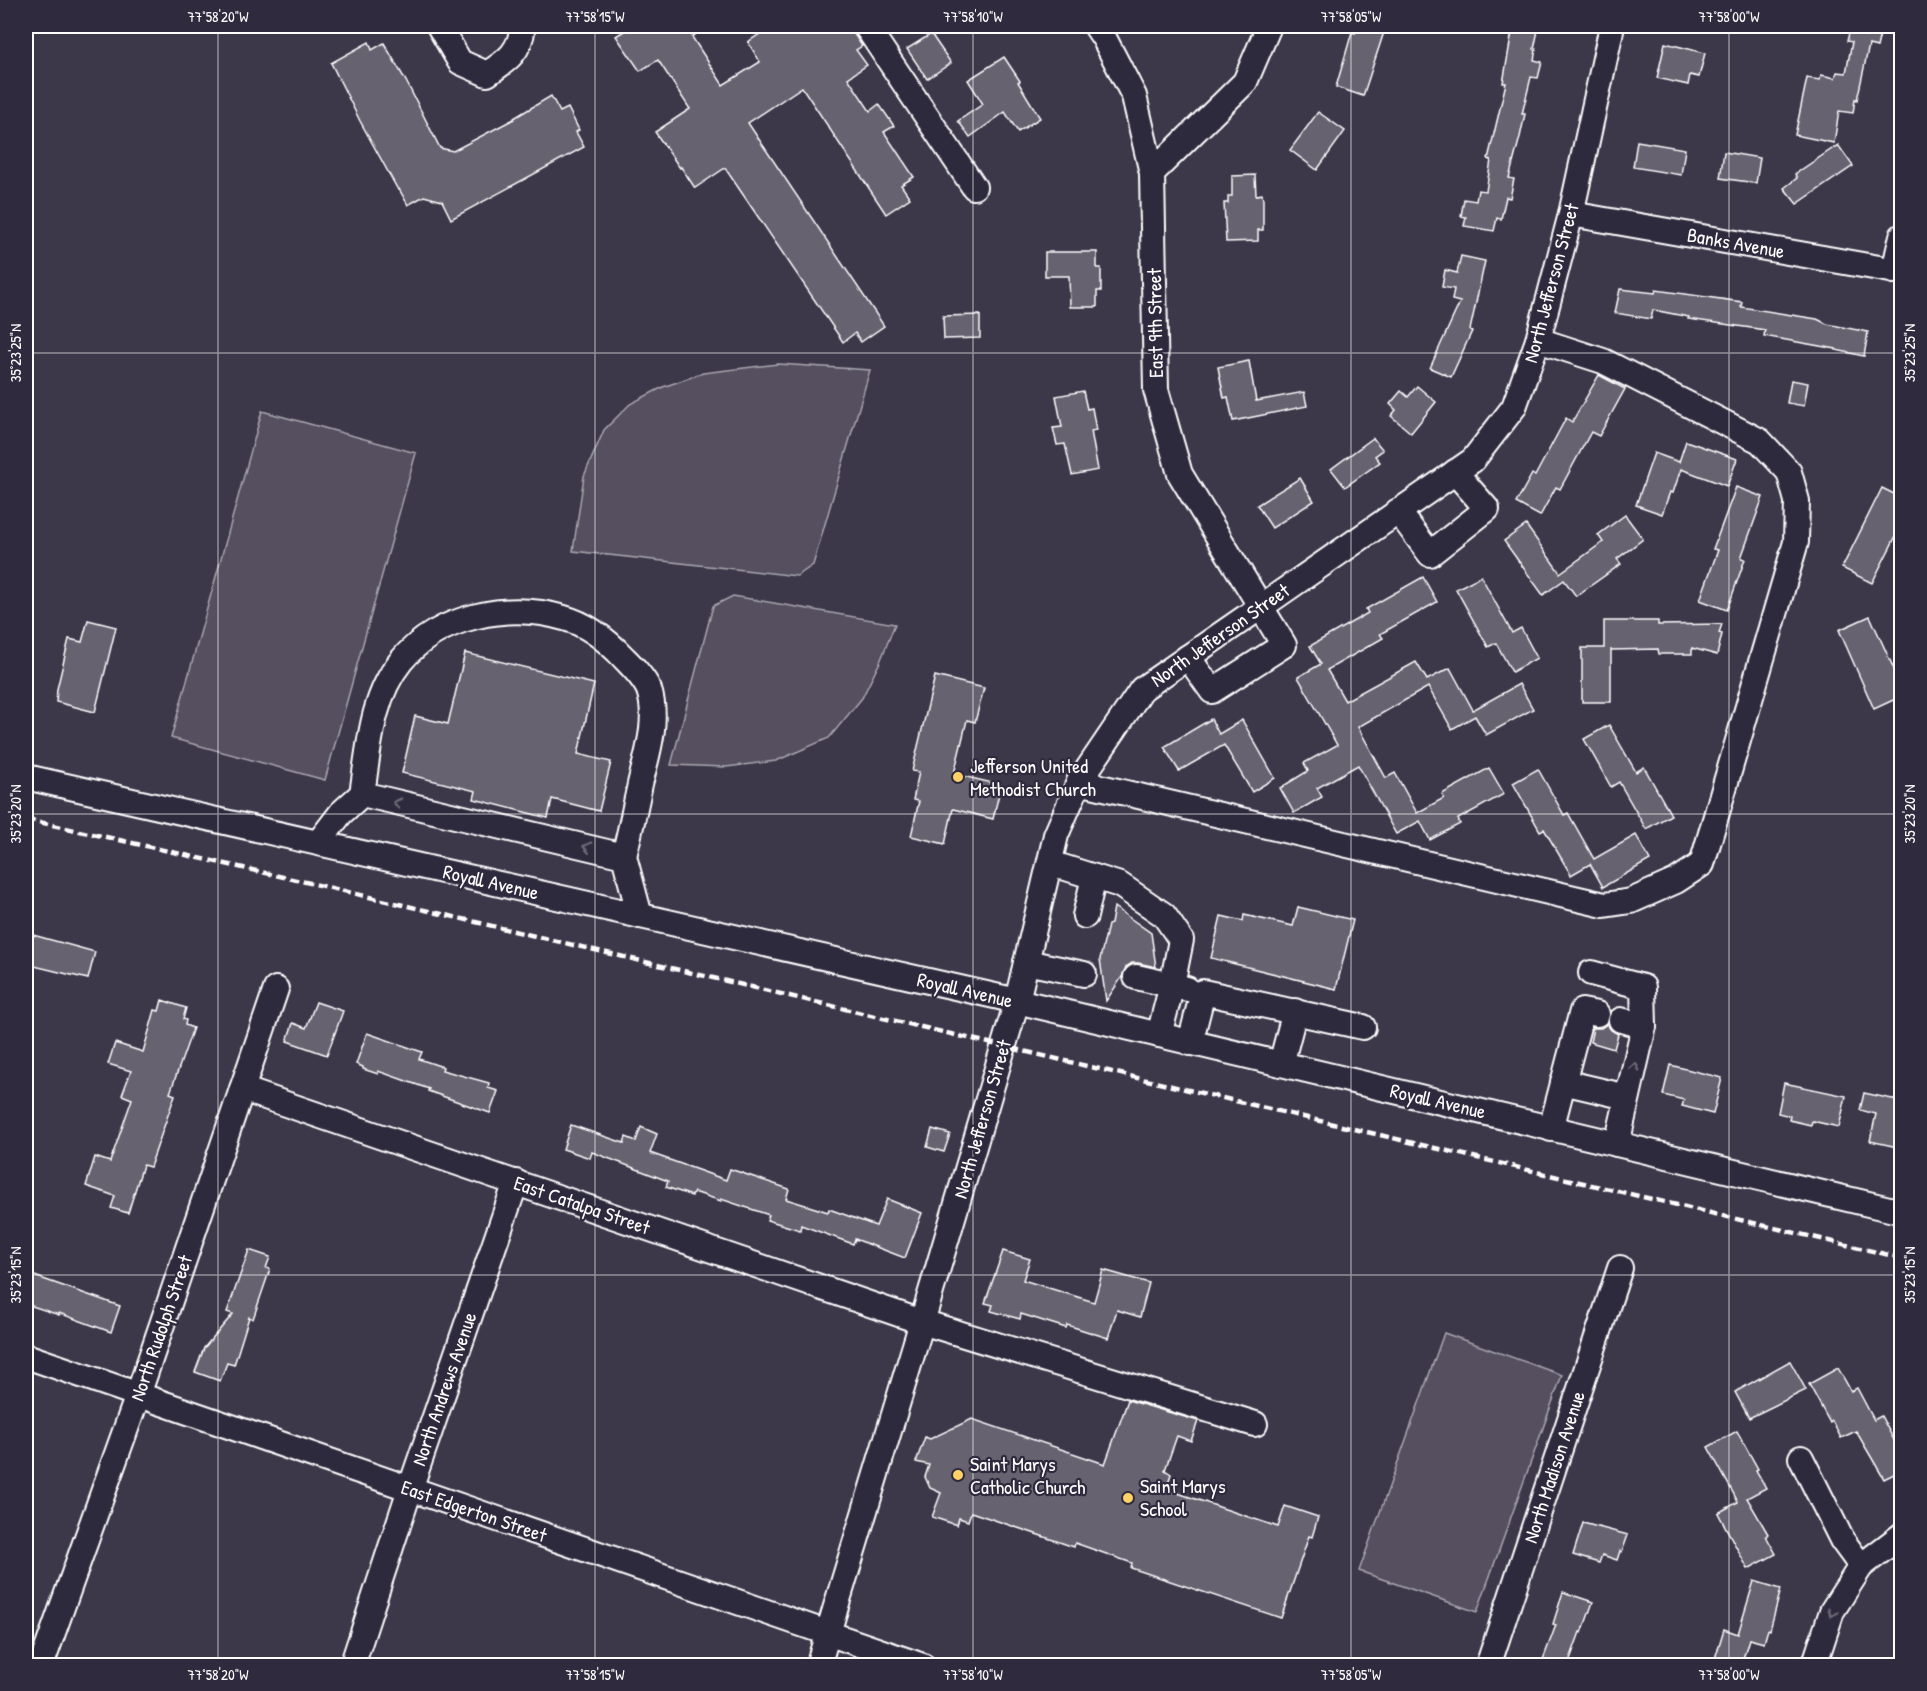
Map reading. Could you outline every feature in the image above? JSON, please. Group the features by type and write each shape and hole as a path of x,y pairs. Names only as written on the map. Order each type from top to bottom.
{"street":[{"path":"439,26 460,62 487,74 511,57 522,39 523,26"},
{"path":"866,26 974,187"},
{"name":"East 9th Street","path":"1096,26 1134,96 1152,173 1156,390 1180,474 1284,645 1212,691 1188,657"},
{"path":"1152,173 1245,82 1269,26"},
{"name":"North Jefferson Street","path":"818,1665 1017,1001 1056,835 1079,782 1142,689 1473,460 1514,407 1538,340 1571,214 1612,26"},
{"name":"Banks Avenue","path":"1571,214 1898,272"},
{"path":"1898,272 1902,236"},
{"path":"1079,782 1604,905 1631,901 1676,881 1702,864 1796,542 1797,501 1789,472 1760,441 1603,361 1538,340"},
{"path":"1398,512 1430,554 1487,509 1455,472"},
{"path":"318,843 341,813 362,794 380,696 402,660 417,646 437,631 460,620 488,614 511,611 534,612 565,618 581,625 609,644 637,672 649,689 653,710 651,738 624,855 640,916"},
{"name":"Royall Avenue","path":"26,777 1017,1001 1902,1212"},
{"path":"362,794 624,855"},
{"path":"1050,863 1120,885 1164,915 1181,940 1159,1035"},
{"path":"1085,916 1094,877"},
{"path":"1026,962 1084,974"},
{"path":"1591,973 1643,987 1633,1023 1627,1097 1617,1144"},
{"path":"1136,977 1363,1027"},
{"name":"North Rudolph Street","path":"41,1665 138,1395 276,989"},
{"path":"1190,1042 1203,992"},
{"path":"1281,1064 1295,1011"},
{"path":"1551,1128 1582,1011 1597,1014"},
{"path":"1563,1082 1627,1097"},
{"name":"East Catalpa Street","path":"242,1089 922,1322 1254,1424"},
{"name":"North Andrews Avenue","path":"352,1665 516,1182"},
{"name":"North Madison Avenue","path":"1488,1665 1620,1268"},
{"name":"East Edgerton Street","path":"26,1356 923,1665"},
{"path":"1801,1458 1842,1540 1861,1566"},
{"path":"1814,1665 1832,1611 1861,1566 1902,1535"}],"shaded area":[{"path":"778,364 870,370 813,565 797,576 573,551 584,476 604,430 630,404 663,387 703,373"},
{"path":"262,411 416,453 325,780 171,738"},
{"path":"733,596 895,624 862,698 829,738 776,761 726,767 671,765 713,606"},
{"path":"1444,1333 1562,1375 1477,1612 1359,1571"}],"building":[{"path":"632,26 708,26 692,37 723,85 760,62 748,42 761,33 757,26 852,26 862,46 856,50 867,65 848,78 870,111 879,104 894,126 884,132 914,177 901,185 910,198 886,214 802,87 748,123 884,326 861,342 855,333 843,342 725,168 695,188 655,132 690,109 658,60 640,71 616,36"},
{"path":"1358,26 1384,32 1363,96 1336,87 1352,32 1355,33"},
{"path":"1513,26 1539,26 1534,60 1542,62 1538,78 1531,77 1522,114 1525,114 1509,178 1514,179 1510,198 1506,197 1501,219 1497,218 1494,231 1464,226 1466,217 1461,216 1464,199 1476,201 1478,190 1486,191 1491,160 1488,159 1506,83 1503,83"},
{"path":"1851,26 1882,26 1877,47 1869,45 1853,113 1839,111 1834,143 1795,135 1807,78 1820,80 1821,75 1835,78 1837,72 1846,73 1852,42 1847,41"},
{"path":"931,34 951,63 927,79 907,49"},
{"path":"369,42 372,50 384,43 440,148 453,151 514,119 551,96 560,112 568,108 579,130 576,132 584,147 451,219 442,201 424,196 408,205 360,121 331,63"},
{"path":"1665,43 1705,53 1699,77 1690,75 1688,85 1657,78"},
{"path":"1004,57 1040,118 1018,132 1005,112 970,137 958,121 983,104 968,80"},
{"path":"1318,112 1345,131 1317,170 1290,150"},
{"path":"1637,141 1685,149 1681,175 1633,167"},
{"path":"1838,145 1853,166 1797,204 1784,188 1797,178 1795,174"},
{"path":"1724,152 1760,158 1756,183 1720,178"},
{"path":"1255,175 1256,195 1262,194 1263,200 1263,230 1258,230 1258,241 1226,242 1224,203 1228,203 1228,196 1232,196 1232,176"},
{"path":"1045,252 1097,252 1097,268 1101,268 1101,291 1097,291 1097,307 1070,307 1069,276 1045,276"},
{"path":"1461,256 1485,261 1470,330 1472,331 1451,377 1430,368 1460,302 1452,300 1454,289 1442,287 1445,270 1457,273"},
{"path":"1620,289 1655,293 1656,290 1742,302 1741,307 1817,319 1827,324 1868,332 1864,356 1764,336 1765,330 1688,319 1689,317 1653,310 1651,319 1615,313"},
{"path":"980,315 980,338 944,339 943,316"},
{"path":"1249,361 1256,401 1304,392 1307,406 1233,421 1228,397 1224,398 1218,367"},
{"path":"1599,375 1625,389 1599,436 1591,432 1560,489 1556,487 1540,516 1516,503 1532,474 1535,476 1566,418 1572,422"},
{"path":"1791,380 1808,383 1804,406 1787,403"},
{"path":"1417,386 1436,402 1411,433 1391,416 1396,410 1390,404 1401,391 1408,397"},
{"path":"1083,391 1087,409 1092,408 1096,430 1091,431 1098,470 1072,475 1065,444 1057,445 1053,428 1062,427 1056,396"},
{"path":"1373,438 1383,450 1375,456 1380,462 1345,487 1331,469"},
{"path":"1686,441 1737,459 1727,486 1681,469 1673,493 1670,492 1662,514 1636,505 1654,453 1679,462"},
{"path":"1300,478 1314,501 1272,528 1257,505"},
{"path":"1736,487 1763,497 1741,558 1745,559 1727,610 1700,600 1718,550 1713,549"},
{"path":"1882,488 1902,498 1902,524 1872,583 1842,568"},
{"path":"1625,515 1643,539 1617,559 1621,564 1576,596 1564,580 1543,595 1504,541 1526,525 1560,573 1603,542 1598,535"},
{"path":"1481,576 1512,633 1521,628 1537,658 1512,672 1496,643 1488,647 1456,589"},
{"path":"1423,577 1437,602 1380,634 1383,638 1327,670 1345,701 1416,662 1427,680 1450,668 1473,710 1519,684 1533,709 1486,735 1475,716 1452,729 1428,687 1358,727 1386,778 1395,773 1417,813 1444,798 1442,794 1489,768 1504,794 1458,819 1460,824 1430,840 1420,821 1396,834 1358,765 1317,788 1322,797 1294,813 1280,788 1308,771 1304,763 1337,745 1298,677 1321,664 1310,646 1368,613 1366,609"},
{"path":"1870,616 1902,687 1902,696 1874,709 1839,630"},
{"path":"88,620 116,627 95,712 56,702 69,639 82,642"},
{"path":"1604,621 1658,621 1658,625 1722,624 1719,633 1722,634 1717,655 1692,648 1692,654 1659,654 1658,649 1611,650 1611,702 1582,702 1582,648 1604,648"},
{"path":"465,653 594,684 578,754 611,762 599,811 552,799 548,818 474,799 476,791 402,773 415,716 448,724"},
{"path":"935,676 984,688 975,722 967,720 954,774 1001,785 993,819 953,809 945,844 911,836 919,801 913,800 919,772 912,771"},
{"path":"1211,719 1219,734 1242,720 1275,778 1252,792 1224,745 1179,771 1164,747"},
{"path":"1609,725 1636,772 1644,767 1671,815 1646,829 1619,782 1611,787 1584,739"},
{"path":"1538,769 1564,815 1568,813 1594,859 1636,835 1650,860 1603,887 1590,864 1571,875 1544,829 1540,831 1513,783"},
{"path":"1114,907 1151,933 1156,967 1132,963 1126,967 1106,1001 1100,959"},
{"path":"1298,907 1353,920 1336,989 1211,958 1221,916 1243,921 1244,915 1293,926"},
{"path":"33,935 95,952 88,979 26,964 26,936 32,937"},
{"path":"162,1000 186,1008 183,1019 186,1020 185,1025 193,1028 170,1093 175,1095 150,1167 143,1165 128,1213 111,1208 115,1196 86,1186 95,1157 110,1162 132,1099 122,1095 131,1071 108,1064 115,1043 143,1052 155,1010 159,1011"},
{"path":"316,1002 343,1011 327,1055 287,1041 293,1023 306,1028"},
{"path":"1607,1024 1618,1034 1614,1049 1590,1042 1593,1028 1601,1028"},
{"path":"367,1033 422,1052 419,1059 443,1067 442,1070 489,1083 488,1088 498,1091 490,1113 378,1071 378,1074 363,1069 356,1064"},
{"path":"1670,1065 1722,1078 1713,1114 1682,1106 1684,1100 1663,1095"},
{"path":"1784,1083 1846,1096 1839,1127 1812,1121 1811,1125 1789,1120 1790,1116 1778,1113"},
{"path":"1864,1093 1902,1101 1902,1148 1870,1141 1876,1114 1860,1110"},
{"path":"571,1125 624,1143 626,1137 636,1141 641,1127 657,1134 650,1153 726,1180 730,1169 789,1189 786,1199 828,1212 829,1209 876,1226 887,1199 922,1213 905,1258 855,1239 853,1244 801,1225 800,1230 767,1220 769,1215 721,1199 721,1201 694,1192 692,1196 666,1187 668,1181 592,1152 590,1158 563,1149"},
{"path":"932,1129 950,1134 944,1152 927,1147"},
{"path":"249,1250 270,1257 266,1268 270,1269 253,1319 249,1317 234,1365 227,1363 220,1381 195,1372 204,1348 233,1314 227,1312"},
{"path":"1003,1251 1030,1259 1023,1280 1094,1302 1103,1270 1149,1283 1140,1317 1117,1310 1108,1338 1021,1314 1020,1319 991,1311 993,1305 985,1303"},
{"path":"26,1273 120,1306 111,1332 26,1304"},
{"path":"1790,1361 1806,1390 1749,1418 1735,1392"},
{"path":"1838,1368 1851,1391 1857,1388 1874,1420 1881,1416 1902,1455 1902,1470 1884,1479 1856,1431 1841,1438 1832,1421 1830,1423 1809,1384"},
{"path":"1128,1400 1198,1421 1191,1441 1177,1436 1165,1470 1171,1474 1166,1489 1278,1527 1285,1506 1318,1517 1312,1537 1309,1536 1281,1618 1131,1568 1132,1563 1075,1543 1074,1547 971,1512 968,1521 959,1518 957,1525 932,1517 941,1493 930,1488 925,1477 929,1465 916,1462 925,1437 930,1439 972,1419 1105,1464"},
{"path":"1737,1431 1766,1488 1747,1498 1768,1534 1766,1536 1776,1554 1748,1569 1718,1513 1738,1502 1708,1447"},
{"path":"1583,1523 1628,1535 1617,1560 1602,1555 1599,1563 1573,1555"},
{"path":"1754,1581 1781,1589 1770,1630 1768,1629 1764,1643 1749,1639 1741,1665 1713,1665 1724,1629 1738,1634"},
{"path":"1563,1592 1593,1602 1568,1665 1541,1665 1556,1625 1553,1624"}],"railway":[{"path":"26,819 310,883 1902,1258"}],"place":[{"name":"Jefferson United Methodist Church","path":"958,777"},
{"name":"Saint Marys Catholic Church","path":"958,1475"},
{"name":"Saint Marys School","path":"1128,1498"}]}
